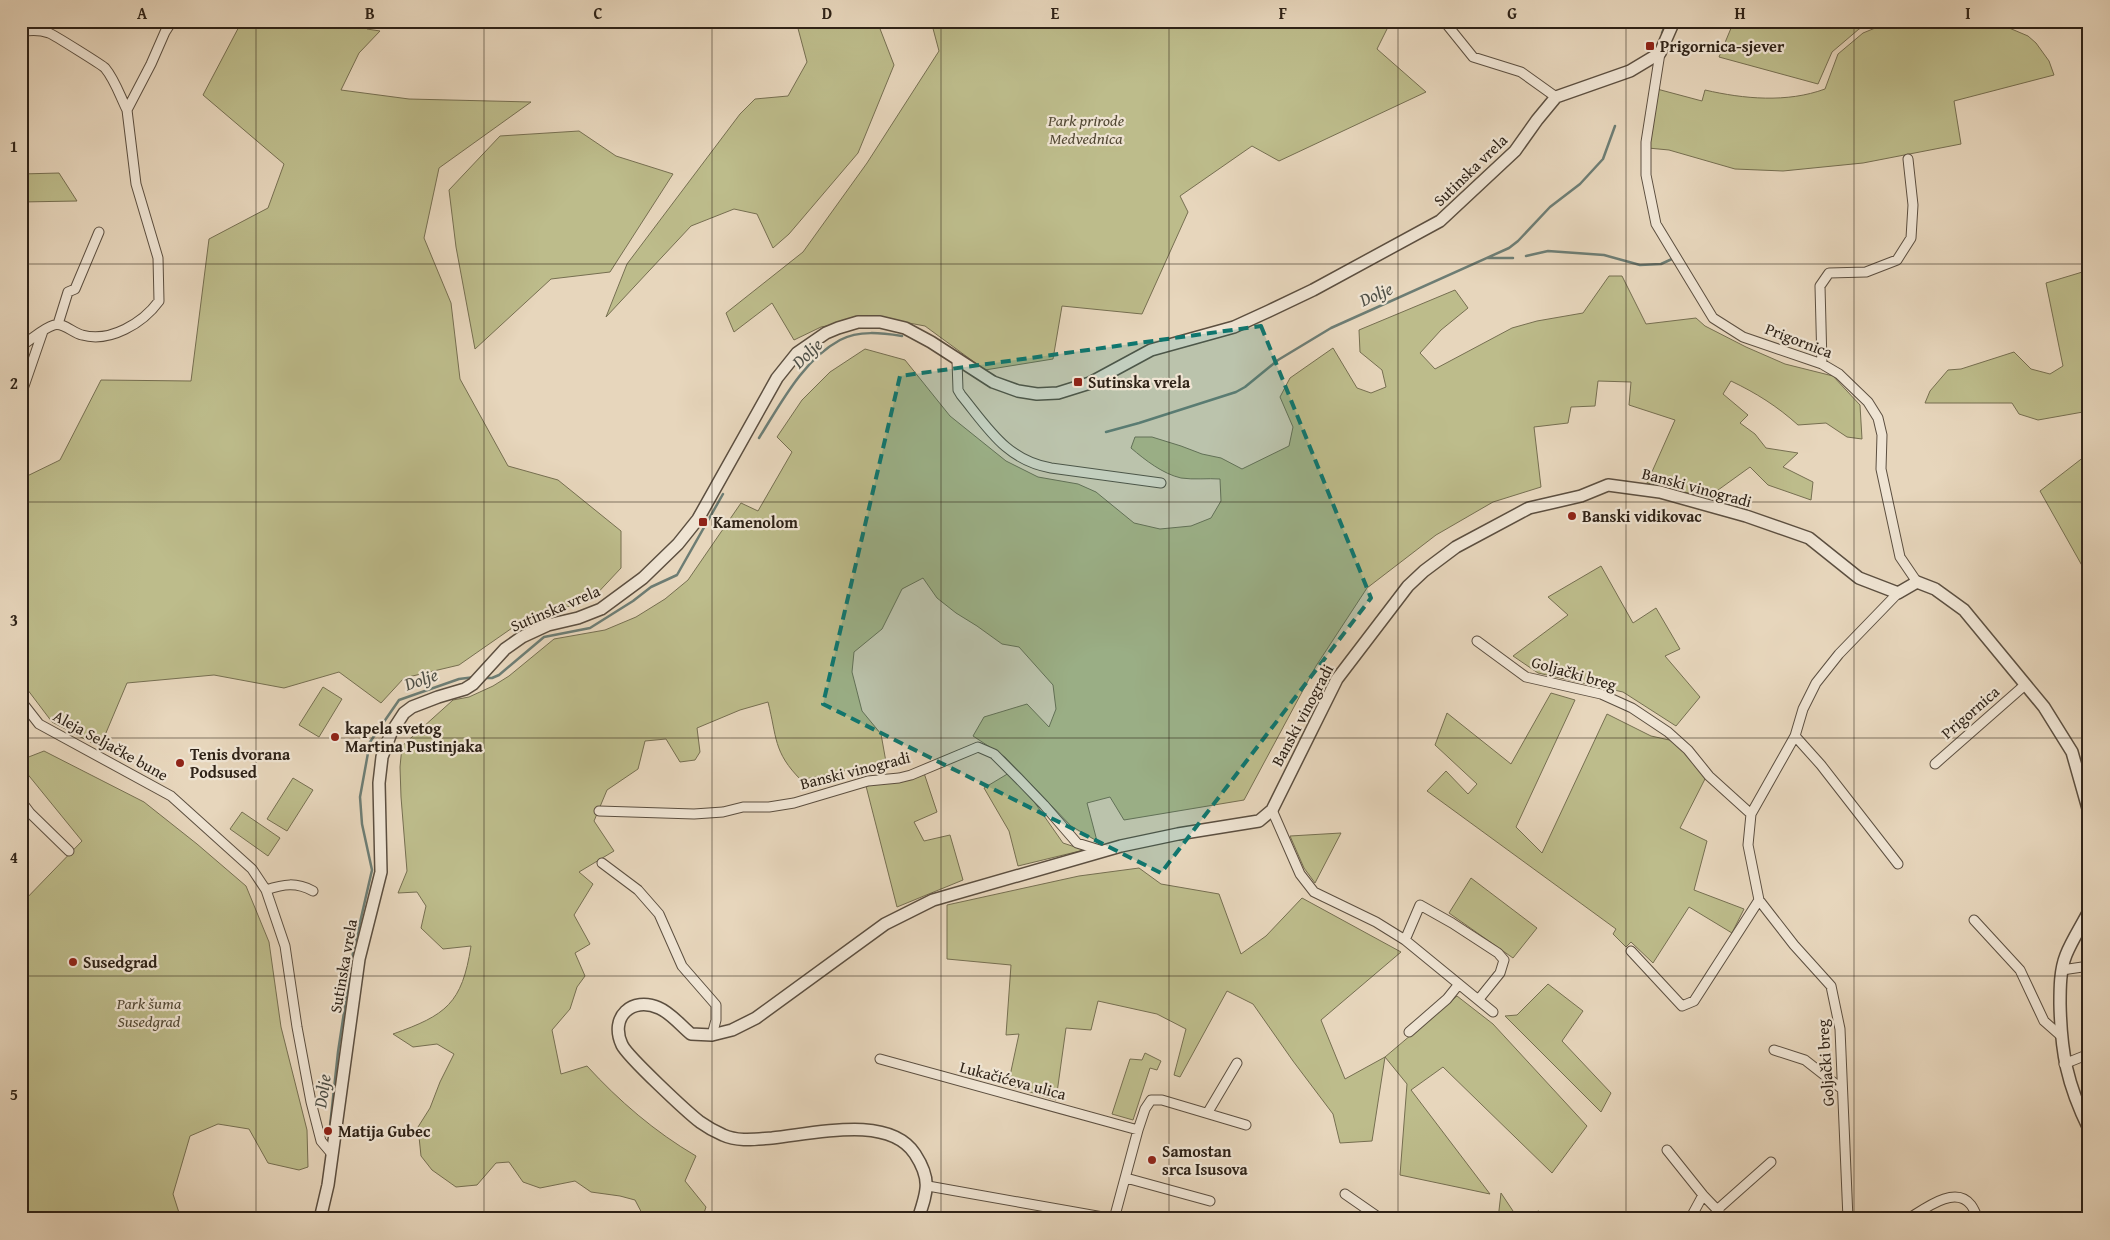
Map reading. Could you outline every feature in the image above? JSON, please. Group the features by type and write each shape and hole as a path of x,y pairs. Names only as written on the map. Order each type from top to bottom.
{"street":[{"path":"127,110 172,21"},
{"path":"1444,21 1473,57 1521,72 1556,97 1630,71 1660,53 1674,21"},
{"path":"21,32 38,30 50,33 100,63 111,77 127,110 136,184 158,258 159,301 144,317 116,334 98,338 84,336 58,324 52,325 21,346"},
{"name":"Prigornica","path":"1660,53 1646,142 1646,175 1656,224 1713,318 1744,337 1822,364 1839,374 1868,402 1878,418 1882,435 1881,469 1900,557 1917,582"},
{"name":"Sutinska vrela","path":"332,1154 359,959 380,872 379,782 385,747 397,723 404,713 412,707 465,689 474,684 505,649 522,637 548,625 578,618 601,609 643,578 668,555 698,518 781,371 791,358 814,340 848,324 880,322 905,328 931,342 956,360 993,382 1018,391 1037,394 1058,393 1090,383 1151,350 1234,327 1313,290 1440,221 1515,151 1556,97"},
{"path":"1822,364 1820,286 1829,273 1866,272 1897,260 1911,238 1913,205 1908,159"},
{"path":"58,324 68,292 75,289 99,232"},
{"path":"21,401 23,389 42,331"},
{"path":"956,360 958,390 961,395 996,438 1018,457 1035,465 1051,468 1161,483"},
{"name":"Banski vinogradi","path":"712,1034 732,1030 756,1018 885,924 933,900 1103,851 1178,834 1259,821 1272,810 1336,679 1408,586 1424,571 1456,547 1528,508 1581,496 1608,485 1660,492 1746,516 1810,538 1859,578 1898,592"},
{"path":"1898,592 1917,582 1935,589 1964,610 2044,707 2072,752 2089,812"},
{"name":"Goljački breg","path":"1848,1219 1840,1029 1831,986 1794,945 1759,900 1748,845 1751,814 1795,736 1804,709 1816,683 1839,654 1898,592"},
{"name":"Goljački breg","path":"1477,641 1526,677 1601,694 1632,708 1668,732 1688,750 1709,776 1751,814"},
{"name":"Prigornica","path":"1935,764 2026,684"},
{"name":"Aleja Seljačke bune","path":"21,701 39,724 171,796 252,869 266,890 285,946 297,1027 313,1110 321,1141 325,1149 332,1154"},
{"path":"1795,736 1821,765 1898,864"},
{"name":"Banski vinogradi","path":"599,811 694,814 722,812 743,807 769,807 794,802 868,781 905,776 978,747 994,754 1044,805 1077,843 1103,851"},
{"path":"21,801 69,851"},
{"path":"1272,810 1300,874 1314,892 1376,922 1405,940 1493,1012"},
{"path":"602,863 638,890 659,914 682,966 716,1005 716,1020 712,1034 691,1034 665,1011 645,1004 632,1006 622,1014 618,1024 622,1046 638,1064 700,1122 724,1136 752,1140 857,1129 880,1130 899,1139 912,1148 920,1162 928,1186 918,1219"},
{"path":"266,890 284,884 300,884 313,891"},
{"path":"1631,952 1682,1006 1694,1001 1759,900"},
{"path":"1405,940 1420,905 1498,953 1504,960 1500,973 1479,999"},
{"path":"2089,911 2066,955 2062,970 2060,992 2064,1064 2078,1108 2089,1129"},
{"path":"1974,920 2020,970 2044,1021 2061,1036"},
{"path":"2062,970 2089,966"},
{"path":"1409,1032 1447,999 1459,984"},
{"path":"1774,1050 1805,1060 1842,1089"},
{"path":"2064,1064 2089,1054"},
{"name":"Lukačićeva ulica","path":"880,1059 1138,1130"},
{"path":"1208,1112 1237,1063"},
{"path":"928,1186 1114,1219 1138,1130 1145,1109 1151,1100 1162,1100 1208,1112 1246,1125"},
{"path":"1667,1150 1703,1195 1726,1219"},
{"path":"320,1219 326,1197 332,1154"},
{"path":"1718,1209 1771,1162"},
{"path":"1126,1178 1210,1201"},
{"path":"1345,1194 1382,1219"},
{"path":"1690,1219 1703,1195"},
{"path":"1908,1219 1951,1196 1962,1199 1970,1204 1978,1219"}],"highlighted area":[{"path":"1261,326 1371,598 1161,873 823,704 900,376"}],"green space":[{"path":"242,21 375,21 367,29 380,31 359,53 341,90 409,99 531,102 439,168 424,238 451,303 460,379 508,466 558,480 621,531 621,568 591,600 525,619 459,665 404,678 381,703 339,672 284,688 214,675 127,683 100,747 52,722 21,681 21,479 60,460 101,380 191,381 209,239 268,208 284,164 203,95"},
{"path":"796,21 877,21 894,65 858,153 789,234 773,248 757,214 734,209 691,226 606,317 627,264 740,114 755,99 788,96 807,62"},
{"name":"Park prirode Medvednica","path":"931,21 1391,21 1377,49 1426,92 1279,161 1252,146 1180,196 1188,212 1142,314 1062,306 1053,359 985,370 925,326 877,317 821,327 794,340 772,303 734,332 726,313 803,252 867,163 939,51"},
{"path":"1734,21 1877,21 1859,29 1832,52 1818,84 1719,57"},
{"path":"1898,21 1948,21 1967,24 1995,22 2028,36 2036,43 2049,61 2054,75 1954,101 1961,144 1863,163 1783,171 1735,169 1669,150 1648,148 1657,89 1702,101 1705,90 1735,96 1765,98 1781,98 1811,93 1825,89 1838,54 1863,33"},
{"path":"579,131 616,156 673,174 610,272 551,279 475,349 456,247 449,190 500,136"},
{"path":"59,173 77,201 21,202 21,174"},
{"path":"2089,270 2089,415 2083,412 2038,420 2019,414 2012,403 1925,403 1930,391 1948,370 1961,369 2014,352 2031,369 2050,374 2063,366 2046,283"},
{"path":"1609,276 1622,276 1646,324 1696,318 1705,326 1785,364 1833,376 1860,405 1862,439 1847,437 1826,423 1798,425 1766,400 1731,381 1723,394 1748,415 1740,423 1755,434 1766,448 1798,453 1783,467 1813,482 1811,500 1768,485 1750,467 1707,498 1647,483 1675,420 1629,405 1631,382 1598,381 1595,406 1571,407 1568,423 1534,427 1541,487 1493,502 1436,535 1367,588 1316,666 1244,800 1124,820 1110,797 1087,803 1097,841 1071,826 1005,757 973,736 984,717 1027,704 1049,727 1056,709 1053,685 1019,647 1002,644 956,613 937,598 923,578 902,589 882,629 854,652 852,672 862,711 881,734 886,762 801,780 785,761 777,744 768,702 740,710 697,728 700,752 695,760 680,762 666,739 645,741 638,769 607,790 594,821 614,851 579,872 593,884 574,915 590,944 575,953 585,976 577,987 570,1009 552,1030 561,1074 587,1066 638,1115 666,1137 696,1156 685,1181 706,1207 702,1219 645,1219 635,1200 591,1192 575,1181 540,1188 523,1182 509,1162 496,1163 477,1185 456,1187 432,1170 421,1156 418,1127 430,1108 454,1054 437,1044 413,1047 393,1034 426,1020 449,1005 462,982 471,946 443,949 421,928 426,906 417,892 398,893 407,871 401,797 400,767 402,746 453,700 469,697 493,686 509,676 554,639 605,630 636,617 665,599 688,580 741,503 758,511 792,452 777,437 802,400 830,372 865,349 905,360 950,416 1006,461 1038,477 1078,484 1096,492 1134,523 1160,529 1191,526 1211,518 1221,501 1220,479 1186,479 1161,470 1131,448 1135,437 1152,437 1202,454 1221,458 1242,469 1289,446 1293,427 1280,397 1290,378 1333,348 1357,388 1371,393 1386,387 1382,370 1360,352 1359,330 1455,290 1468,308 1441,330 1420,353 1435,369 1512,328 1537,321 1583,313"},
{"path":"2089,453 2089,578 2040,491"},
{"path":"1601,566 1633,623 1656,608 1680,649 1665,656 1700,697 1676,726 1623,692 1538,673 1513,656 1568,615 1548,597"},
{"path":"323,687 342,699 319,737 299,725"},
{"path":"1551,693 1575,700 1516,827 1542,853 1607,714 1651,736 1674,741 1706,777 1680,828 1707,841 1694,890 1744,909 1732,933 1689,907 1653,963 1631,942 1626,947 1613,934 1616,929 1427,791 1446,771 1468,794 1477,784 1435,745 1447,713 1511,764"},
{"name":"Park šuma Susedgrad","path":"44,751 144,802 246,886 269,942 281,1027 307,1130 308,1167 299,1170 268,1163 249,1129 218,1124 190,1136 173,1194 181,1219 21,1219 21,904 82,841 21,766 21,760"},
{"path":"924,773 937,812 914,822 924,841 950,835 963,880 897,907 866,786 902,781"},
{"path":"1009,773 1035,803 1063,843 1084,850 1018,866 1009,831 984,788"},
{"path":"293,778 313,790 287,831 267,819"},
{"path":"242,812 280,838 268,856 230,829"},
{"path":"1341,833 1315,883 1304,868 1290,836"},
{"path":"1139,868 1161,884 1219,894 1241,954 1266,936 1302,898 1401,952 1321,1020 1345,1079 1385,1057 1372,1141 1340,1143 1333,1114 1253,1004 1227,991 1180,1077 1174,1075 1186,1029 1157,1014 1098,1001 1091,1030 1066,1028 1056,1100 1008,1085 1019,1034 1006,1035 1011,965 947,959 947,905 1079,876"},
{"path":"1471,878 1537,928 1513,958 1449,913"},
{"path":"1548,984 1583,1011 1562,1041 1611,1093 1601,1112 1505,1016 1517,1015"},
{"path":"1457,996 1493,1024 1587,1126 1552,1173 1443,1067 1411,1090 1490,1194 1400,1175 1407,1084 1385,1057"},
{"path":"1145,1053 1161,1061 1157,1070 1150,1068 1133,1120 1112,1114 1130,1059 1142,1060"},
{"path":"1501,1193 1517,1217 1539,1211 1545,1219 1498,1219"}],"waterway":[{"name":"Dolje","path":"1662,33 1667,21"},
{"name":"Dolje","path":"1106,432 1236,392 1278,360 1331,328 1509,248 1550,207 1580,184 1603,159 1615,126"},
{"path":"1526,256 1548,251 1604,255 1640,265 1661,264 1672,259"},
{"path":"1488,258 1513,258"},
{"name":"Dolje","path":"759,438 794,383 815,359 827,349 840,340 855,335 879,333 902,336"},
{"name":"Dolje","path":"483,678 492,678 499,675 544,637 590,628 633,601 651,587 677,575 723,494"},
{"name":"Dolje","path":"330,1126 338,1052 353,953 372,870 362,824 360,797 370,742 399,700 459,679 475,677"}],"place":[{"name":"Prigornica-sjever","path":"1650,46"},
{"name":"Sutinska vrela","path":"1078,382"},
{"name":"Banski vidikovac","path":"1572,516"},
{"name":"Kamenolom","path":"703,522"},
{"name":"kapela svetog Martina Pustinjaka","path":"335,737"},
{"name":"Tenis dvorana Podsused","path":"180,763"},
{"name":"Susedgrad","path":"73,962"},
{"name":"Matija Gubec","path":"328,1131"},
{"name":"Samostan srca Isusova","path":"1152,1160"}]}
